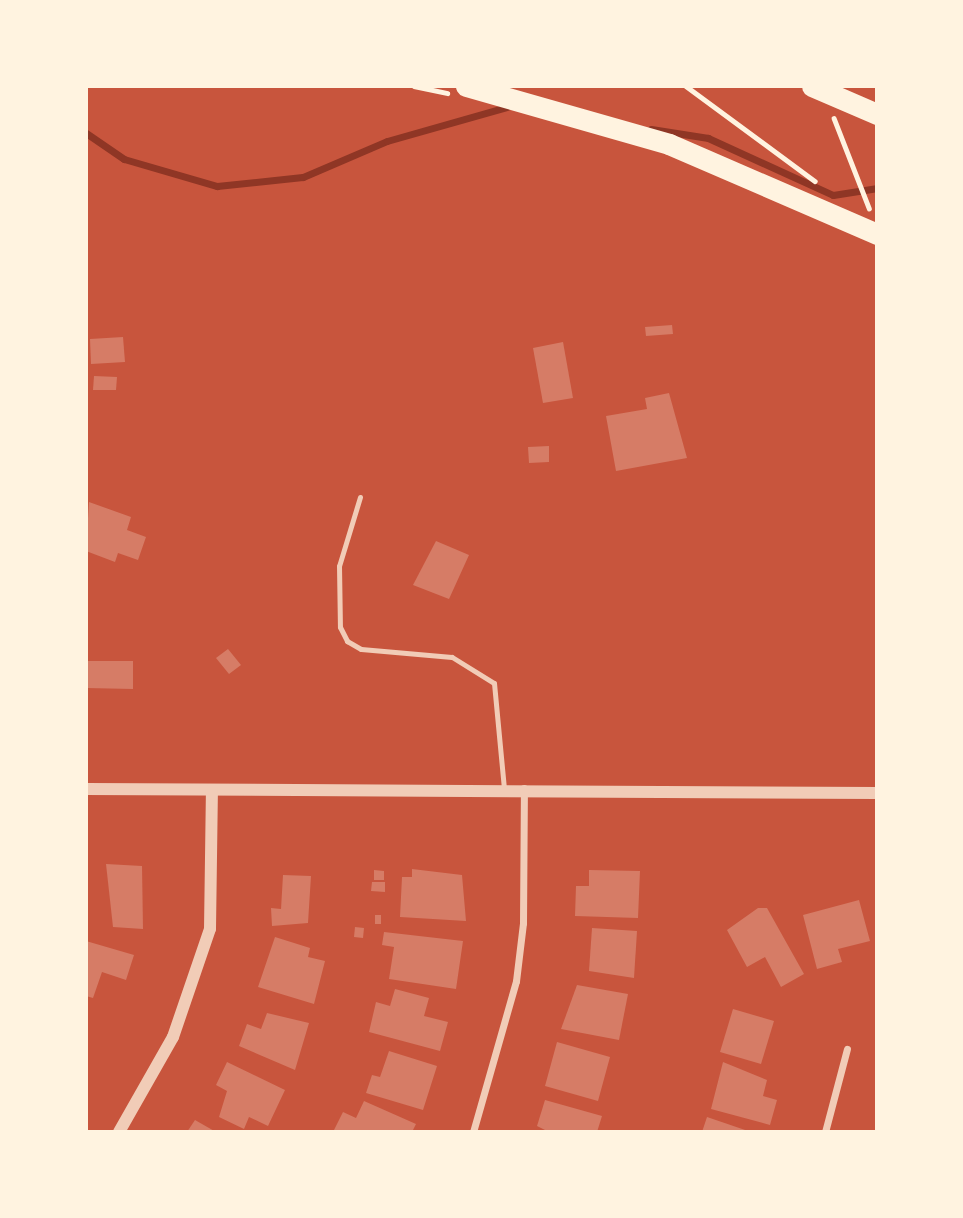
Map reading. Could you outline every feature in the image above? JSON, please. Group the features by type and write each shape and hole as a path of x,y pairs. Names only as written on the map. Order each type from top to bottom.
{"highway":[{"path":"466,86 669,144 875,225"},
{"path":"812,86 877,114"}],"street":[{"path":"472,1132 516,981 524,788"},
{"path":"86,789 524,788 877,793"},
{"path":"119,1132 173,1037 210,929 212,790"},
{"path":"825,1132 847,1049"}],"lane":[{"path":"360,496 339,566 340,627 360,649 452,657 494,683 504,788"}],"path":[{"path":"686,86 823,187"},
{"path":"830,109 875,225"}],"building":[{"path":"672,325 673,334 646,336 645,327"},
{"path":"123,337 125,362 91,364 90,339"},
{"path":"563,342 573,398 543,403 533,348"},
{"path":"94,376 117,377 116,390 93,390"},
{"path":"669,393 687,458 616,471 606,416 647,409 645,398"},
{"path":"549,446 549,462 529,463 528,447"},
{"path":"89,502 131,517 127,530 146,537 138,560 118,553 115,562 86,551"},
{"path":"436,541 469,555 449,599 413,585"},
{"path":"228,649 241,665 229,674 216,658"},
{"path":"86,661 133,661 133,689 86,688"},
{"path":"106,864 142,866 143,929 113,927"},
{"path":"412,869 462,875 466,921 400,917 402,877 412,877"},
{"path":"374,870 384,871 384,880 374,880"},
{"path":"589,870 640,871 638,918 575,916 576,886 589,886"},
{"path":"283,875 311,876 308,923 272,926 271,908 281,909"},
{"path":"372,882 385,882 385,892 371,891"},
{"path":"859,900 870,941 838,949 842,962 817,969 803,915"},
{"path":"758,908 767,908 804,974 781,987 765,957 747,967 727,930"},
{"path":"375,915 381,915 381,924 375,924"},
{"path":"355,927 364,928 363,938 354,937"},
{"path":"592,928 637,931 634,978 589,971"},
{"path":"384,932 463,941 456,989 389,979 394,947 382,945"},
{"path":"275,937 310,948 308,957 325,961 314,1004 258,987"},
{"path":"86,941 134,955 126,980 102,972 93,998 86,996"},
{"path":"577,985 628,994 619,1040 561,1029"},
{"path":"395,989 429,998 424,1016 448,1022 440,1051 369,1032 376,1002 390,1006"},
{"path":"733,1009 774,1021 761,1064 720,1052"},
{"path":"267,1013 309,1023 295,1070 239,1046 247,1024 261,1029"},
{"path":"557,1042 610,1057 598,1101 545,1086"},
{"path":"389,1051 437,1066 423,1110 366,1093 372,1075 380,1077"},
{"path":"227,1062 285,1090 268,1126 249,1117 244,1129 219,1117 227,1091 216,1085"},
{"path":"723,1062 767,1080 763,1096 777,1100 770,1125 711,1109"},
{"path":"545,1100 602,1116 597,1132 549,1132 537,1126"},
{"path":"364,1101 416,1124 412,1132 333,1132 343,1112 356,1118"},
{"path":"707,1117 751,1132 702,1132"},
{"path":"195,1120 216,1132 187,1132"}],"waterway":[{"path":"86,133 124,159 217,186 303,177 387,141 507,107"},
{"path":"651,129 708,138 833,195 877,188"}]}
